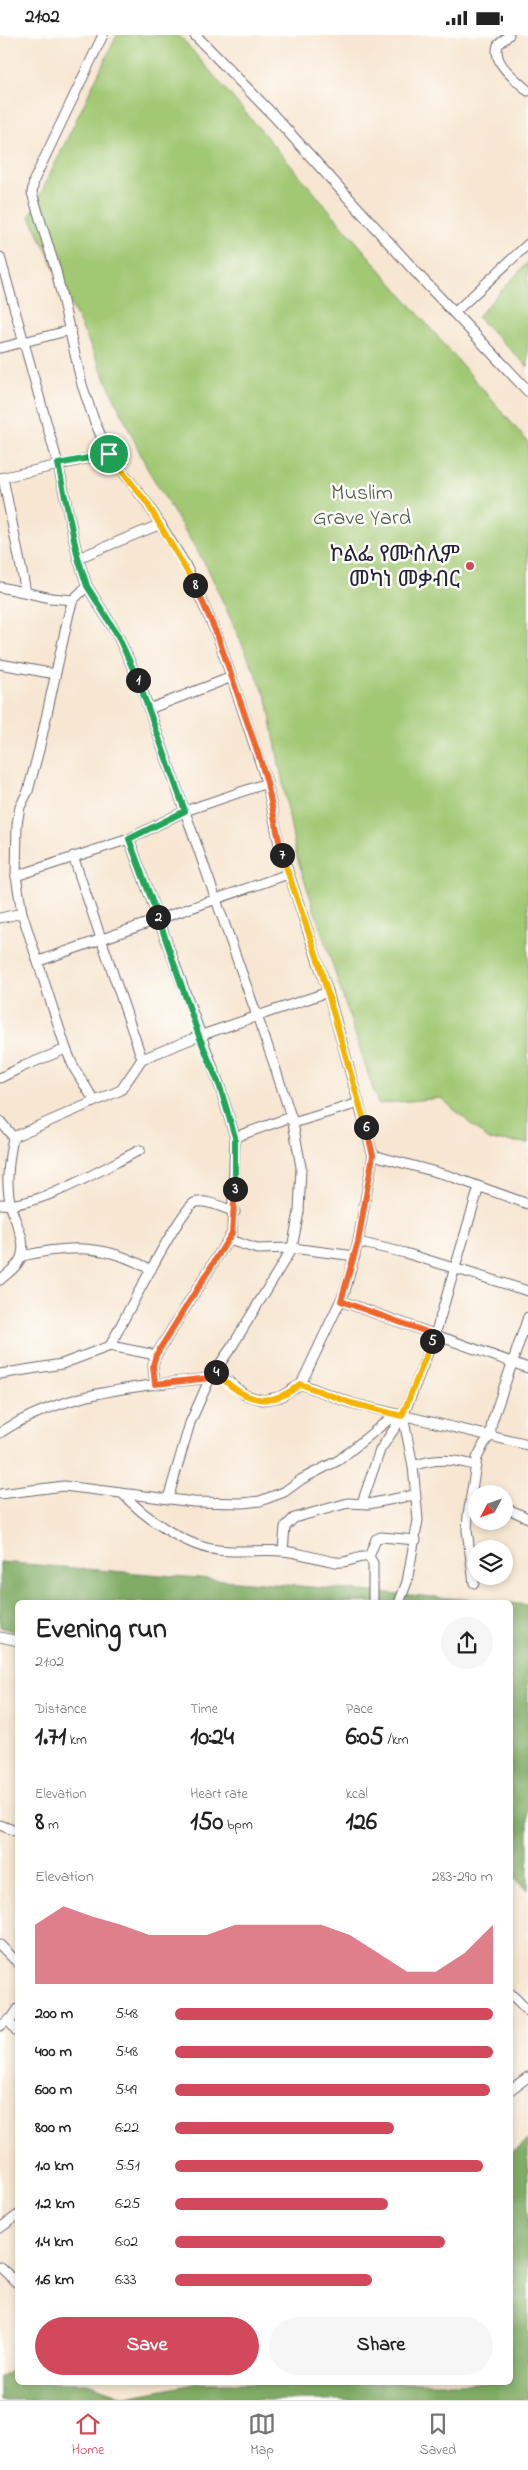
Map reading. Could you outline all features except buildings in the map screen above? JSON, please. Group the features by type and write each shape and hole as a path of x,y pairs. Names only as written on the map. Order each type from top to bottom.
{"street":[{"path":"0,1433 18,1421 54,1405 118,1389 212,1374 245,1395 264,1400 280,1397 300,1384 341,1301 355,1256 373,1155 328,992 299,899 288,874 279,844 267,783 232,677 207,610 185,564 147,503 109,454 87,401 56,271 32,193 32,187 103,35"},
{"path":"509,35 498,45 497,57 502,66 528,91"},
{"path":"201,37 528,391"},
{"path":"454,313 528,244"},
{"path":"0,257 58,464 78,558 87,586 117,634 149,709 292,1120 301,1176 299,1212 292,1248 212,1374 190,1423 168,1499"},
{"path":"0,348 71,330"},
{"path":"26,592 2,478 109,454"},
{"path":"78,558 161,524"},
{"path":"87,586 73,600 28,791 20,807 17,824 16,876 22,913 66,1049 74,1068 94,1100"},
{"path":"0,587 50,598 73,600"},
{"path":"0,664 55,674"},
{"path":"149,709 232,677"},
{"path":"16,876 129,839 185,811 267,783"},
{"path":"129,839 199,1036 220,1087 235,1137 234,1225 229,1240 156,1355 153,1365 155,1384"},
{"path":"73,856 142,1059"},
{"path":"39,961 288,874"},
{"path":"0,918 22,913"},
{"path":"13,1137 94,1100 121,1090 142,1059 199,1036 328,992"},
{"path":"0,1078 66,1049"},
{"path":"235,1137 359,1103"},
{"path":"0,1121 13,1137 8,1177 10,1205 22,1238 22,1256 0,1281"},
{"path":"0,1204 10,1205 56,1191 140,1150"},
{"path":"373,1155 447,1175 528,1204"},
{"path":"362,1503 380,1450 402,1416 435,1335 479,1187"},
{"path":"110,1346 172,1231 193,1203 201,1201 235,1211"},
{"path":"229,1240 257,1249 292,1248 355,1256"},
{"path":"358,1242 528,1291"},
{"path":"22,1256 51,1249 106,1251 128,1258 152,1270"},
{"path":"341,1301 528,1368"},
{"path":"475,1485 476,1466 480,1449 490,1436 492,1422 528,1317"},
{"path":"0,1374 62,1364 110,1346 156,1355"},
{"path":"300,1384 351,1403 528,1445"},
{"path":"400,1600 407,1582 412,1549 416,1540 418,1520 412,1466 402,1416"},
{"path":"0,1494 64,1486 123,1495 168,1499 243,1503 270,1498 339,1460 387,1421 402,1416"},
{"path":"412,1466 436,1460 452,1460 476,1466"},
{"path":"123,1495 138,1509 162,1526 216,1550 283,1551 323,1557 335,1562 370,1557"},
{"path":"283,1551 285,1527 290,1520 348,1503 368,1504 414,1495"},
{"path":"513,1511 528,1518"},
{"path":"468,1526 468,1540"},
{"path":"373,1600 373,1563 370,1557 374,1542 378,1538 416,1540"},
{"path":"0,1637 15,1640"},
{"path":"0,1825 15,1831"},
{"path":"0,1945 15,1955"},
{"path":"513,1996 528,2011"},
{"path":"0,2026 15,2012"},
{"path":"8,2020 15,2029"},
{"path":"513,2088 528,2077"},
{"path":"0,2228 15,2217"},
{"path":"0,2267 15,2281"}],"green space":[{"name":"Muslim Grave Yard","path":"117,35 179,35 528,442 528,1143 489,1140 441,1098 378,1104 296,854 267,699 208,569 147,468 30,216"},
{"path":"528,262 528,367 477,317"},
{"path":"0,1562 473,1600 15,1600 15,1632 0,1627"},
{"path":"513,1603 528,1605 528,1890 513,1877"},
{"path":"528,2140 528,2400 0,2400 0,2377 15,2369 15,2385 93,2385 126,2397 189,2385 513,2385 513,2151"}],"place":[{"name":"ኮልፌ የሙስሊም መካነ መቃብር","path":"470,566"}],"route":[{"path":"109,454 147,503 185,564 218,637 256,746 267,783 279,844 288,874 299,899 342,1039 373,1155 358,1242 341,1301 435,1335 402,1416 351,1403 300,1384 289,1393 272,1400 254,1399 234,1388 215,1370 210,1378 155,1384 153,1365 156,1355 232,1233 235,1211 235,1137 220,1087 199,1036 129,839 185,811 131,663 117,634 87,586 78,558 58,464 109,454"}]}
